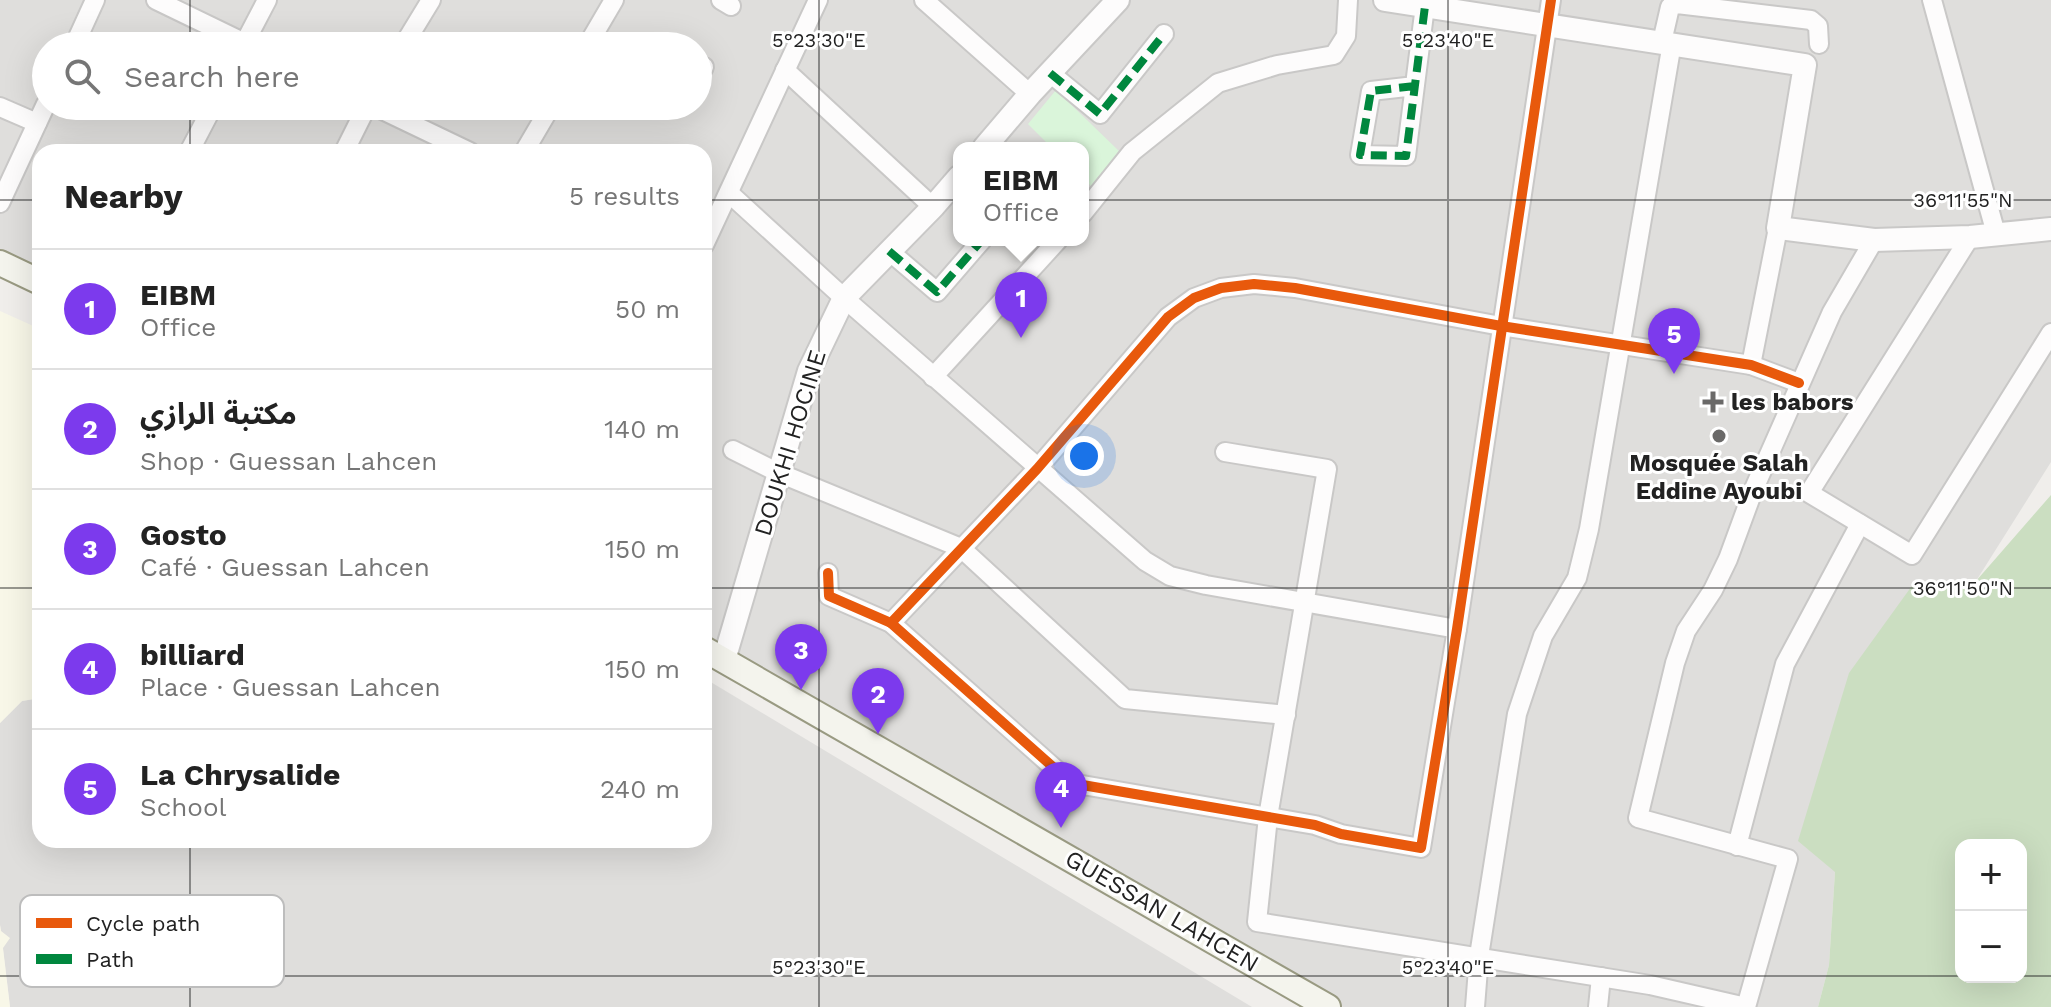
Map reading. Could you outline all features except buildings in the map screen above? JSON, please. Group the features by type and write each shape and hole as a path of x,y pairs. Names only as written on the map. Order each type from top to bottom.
{"main road":[{"path":"0,263 32,278"},
{"name":"GUESSAN LAHCEN","path":"714,654 1328,1007"}],"street":[{"path":"80,32 95,0"},
{"path":"156,0 220,32"},
{"path":"252,32 267,0"},
{"path":"412,32 431,0"},
{"path":"595,32 614,0"},
{"path":"712,228 818,0"},
{"path":"924,0 1030,94"},
{"path":"1089,206 1132,152 1218,83 1277,65 1334,55 1346,36 1348,0"},
{"path":"1385,0 1805,65 1751,365"},
{"path":"828,573 829,596 891,623 1071,783 1268,817 1421,848 1551,0"},
{"path":"1932,0 1996,234"},
{"path":"989,142 1111,2"},
{"path":"1475,1007 1479,956 1517,714 1543,636 1577,578 1589,529 1621,343 1670,7 1677,4 1811,20 1818,26 1819,44"},
{"path":"1415,86 1425,6"},
{"path":"1050,73 1100,114 1164,34"},
{"path":"785,70 933,207"},
{"path":"0,107 37,123"},
{"path":"0,203 38,120"},
{"path":"193,144 206,120"},
{"path":"348,144 360,120"},
{"path":"403,120 453,144"},
{"path":"529,144 543,120"},
{"name":"DOUKHI HOCINE","path":"714,654 779,473 809,371 844,298 953,184"},
{"path":"729,193 1037,469 1145,561 1170,576 1457,629"},
{"path":"1778,228 1874,240 1970,237 2051,229"},
{"path":"1970,237 1809,493 1912,555 2051,333"},
{"path":"1225,452 1327,469 1268,817 1257,922 1650,985 1746,1007 1788,859 1638,818 1675,663 1686,631 1713,590 1728,559 1753,491 1832,312 1874,240"},
{"path":"889,251 937,292 977,246"},
{"path":"933,377 1053,246"},
{"path":"891,623 1037,469 1168,317 1194,298 1221,288 1254,284 1295,288 1501,326 1751,365 1799,383"},
{"path":"733,450 779,473 961,548 1125,699 1286,715"},
{"path":"1737,846 1785,664 1860,524"},
{"path":"1598,1007 1601,977"}],"shaded area":[{"path":"0,0 2051,0 2051,462 1976,581 1914,583 1835,872 1829,965 1818,1007 1343,1007 712,644 712,144 32,144 32,269 0,254"},
{"path":"0,311 32,325 32,699 22,701 0,723"},
{"path":"712,683 1252,1007 10,1007 0,925 0,723 22,701 32,699 32,848 712,848"},
{"path":"0,925 1,931 10,938 3,948 10,1007 0,1007"}],"green space":[{"path":"1056,90 1119,151 1093,188 1089,184 1089,142 1046,142 1028,124"},
{"path":"2051,495 2051,1007 1818,1007 1829,965 1835,872 1798,841 1849,673 1914,583 1976,581"}],"marked path":[{"path":"1415,86 1371,91 1360,155 1406,156 1425,6"},
{"path":"1050,73 1100,114 1164,34"},
{"path":"889,251 937,292 977,246"}],"cycle path":[{"path":"828,573 829,596 891,623 1071,783 1315,825 1341,834 1421,848 1551,0"},
{"path":"891,623 1037,469 1168,317 1194,298 1221,288 1254,284 1295,288 1501,326 1751,365 1799,383"}],"place":[{"name":"EIBM","path":"1021,338"},
{"name":"La Chrysalide","path":"1674,374"},
{"name":"les babors","path":"1713,402"},
{"name":"Mosquée Salah Eddine Ayoubi","path":"1719,436"},
{"name":"Gosto","path":"801,690"},
{"name":"مكتبة الرازي","path":"878,734"},
{"name":"billiard","path":"1061,828"}]}
